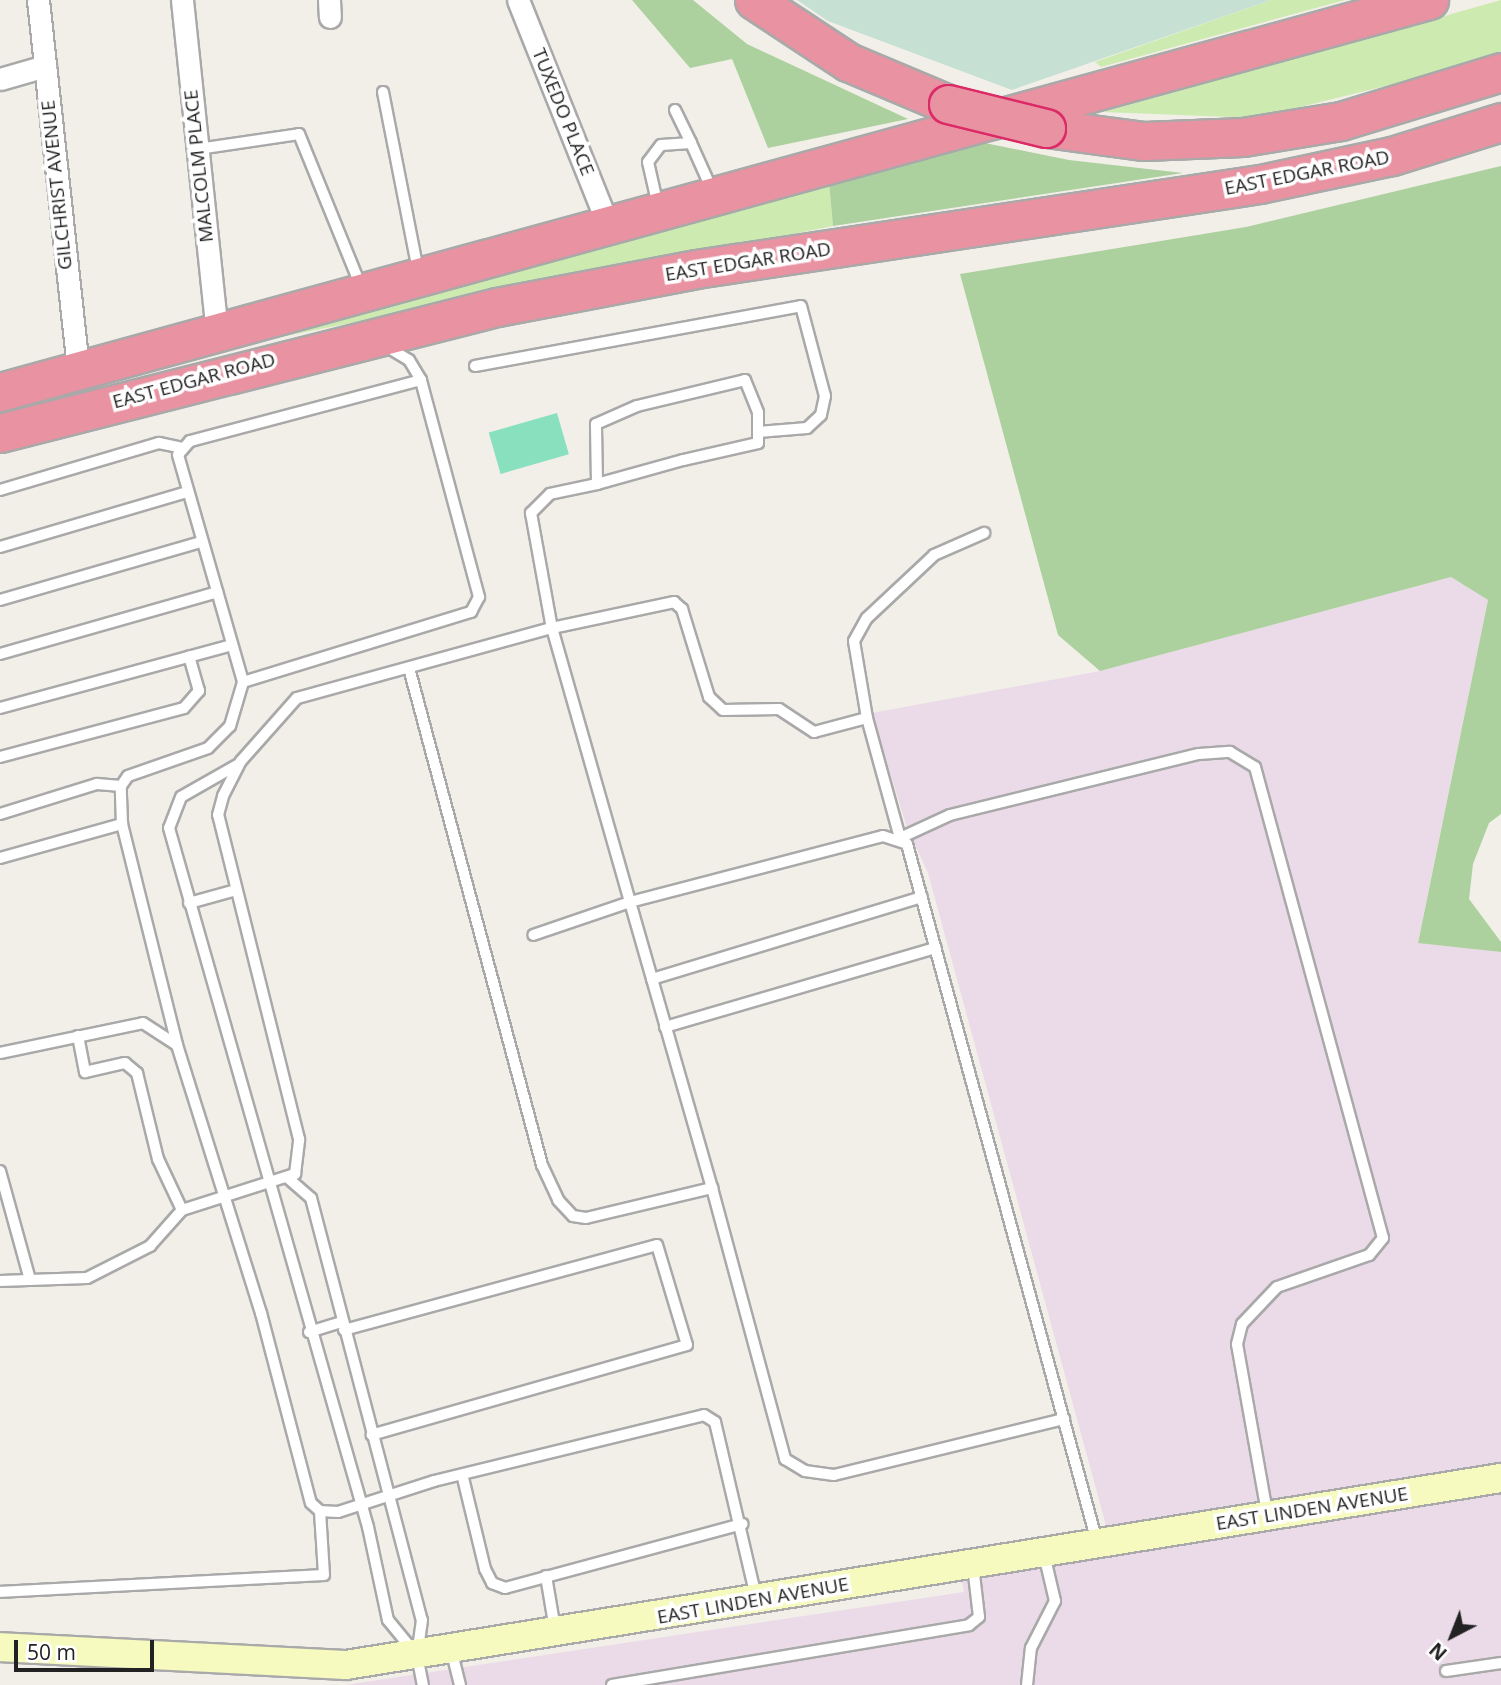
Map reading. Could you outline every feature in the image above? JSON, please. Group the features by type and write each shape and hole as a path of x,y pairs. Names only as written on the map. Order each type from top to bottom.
{"highway":[{"path":"754,0 848,62 948,104 1046,128 1144,141 1243,137 1373,113 1501,72"},
{"name":"EAST EDGAR ROAD","path":"0,392 1429,0"},
{"name":"EAST EDGAR ROAD","path":"0,433 366,337 696,269 1326,172 1501,122"}],"street":[{"name":"GILCHRIST AVENUE","path":"38,0 78,371"},
{"name":"MALCOLM PLACE","path":"182,0 217,333"},
{"name":"TUXEDO PLACE","path":"518,0 608,225"},
{"path":"0,79 45,66"},
{"name":"EAST LINDEN AVENUE","path":"0,1647 346,1665 973,1566 1501,1478"}],"lane":[{"path":"383,92 419,276"},
{"path":"675,110 714,195"},
{"path":"198,149 299,134 363,293"},
{"path":"659,211 648,162 661,145 691,143"},
{"path":"475,366 801,306 825,396 821,415 807,428 758,432"},
{"path":"243,682 471,612 480,597 421,380 410,360 366,337"},
{"path":"0,490 159,443 183,448 421,380"},
{"path":"597,484 596,424 637,406 745,380 758,432 758,443 597,484 550,494 531,513 552,628 712,1188 785,1459 805,1471 834,1475 1064,1419"},
{"path":"0,1592 324,1575 320,1511 311,1503 261,1313 220,1195 177,1045 122,824 121,786 128,776 219,738 230,726 243,682 179,464 183,448"},
{"path":"0,547 187,492"},
{"path":"984,533 934,555 867,618 854,641 867,718 900,838 911,854 1098,1545"},
{"path":"0,600 201,542"},
{"path":"0,654 217,592"},
{"path":"417,1655 388,1620 360,1503 309,1332 270,1182 169,828 174,806 242,761 297,698 552,628 674,602 682,609 709,697 723,710 779,709 814,732 867,718"},
{"path":"0,708 232,645"},
{"path":"0,757 184,708 199,691 189,656"},
{"path":"410,668 542,1165 558,1200 573,1216 586,1218 712,1188"},
{"path":"533,936 630,902 883,836 900,838 950,815 1199,754 1230,752 1255,767 1382,1238 1369,1255 1277,1287 1242,1324 1237,1344 1268,1517"},
{"path":"0,1281 87,1278 125,1262 182,1210 220,1195 289,1179 299,1168 299,1139 218,815 242,761"},
{"path":"0,814 97,784 121,786"},
{"path":"0,858 122,824"},
{"path":"189,903 236,890"},
{"path":"652,979 922,897"},
{"path":"665,1027 936,948"},
{"path":"0,1053 151,1023 177,1045"},
{"path":"78,1036 85,1072 125,1063 137,1073 158,1159 182,1210"},
{"path":"0,1171 30,1280"},
{"path":"289,1179 311,1198 422,1620 417,1655 423,1685"},
{"path":"309,1332 343,1326 657,1245 687,1345 372,1435"},
{"path":"320,1511 360,1503 388,1493 463,1478 704,1415 715,1422 743,1524 757,1600"},
{"path":"463,1478 492,1583 505,1588 743,1524"},
{"path":"1027,1685 1031,1648 1055,1601 1044,1554"},
{"path":"612,1685 969,1625 979,1617 973,1566"},
{"path":"546,1576 555,1631"},
{"path":"451,1649 460,1685"},
{"path":"1446,1671 1501,1663"}],"shaded area":[{"path":"1451,577 1488,600 1418,942 1501,952 1501,1685 345,1685 964,1592 960,1566 1110,1540 928,873 906,825 872,713 1100,671"}],"green space":[{"path":"632,0 693,0 747,44 908,119 768,148 732,59 690,68"},
{"path":"797,0 1271,0 1012,90 828,21"},
{"path":"1271,0 1345,0 1101,67 1095,62"},
{"path":"1501,0 1501,51 1434,74 1256,118 1103,112"},
{"path":"980,142 1069,160 1183,173 833,226 829,183"},
{"path":"1501,166 1501,814 1489,823 1473,864 1469,899 1501,942 1501,952 1418,943 1488,600 1451,577 1100,671 1058,635 960,274 1246,227"},
{"path":"829,183 833,226 276,338"},
{"path":"557,413 569,454 501,474 489,433"}]}
